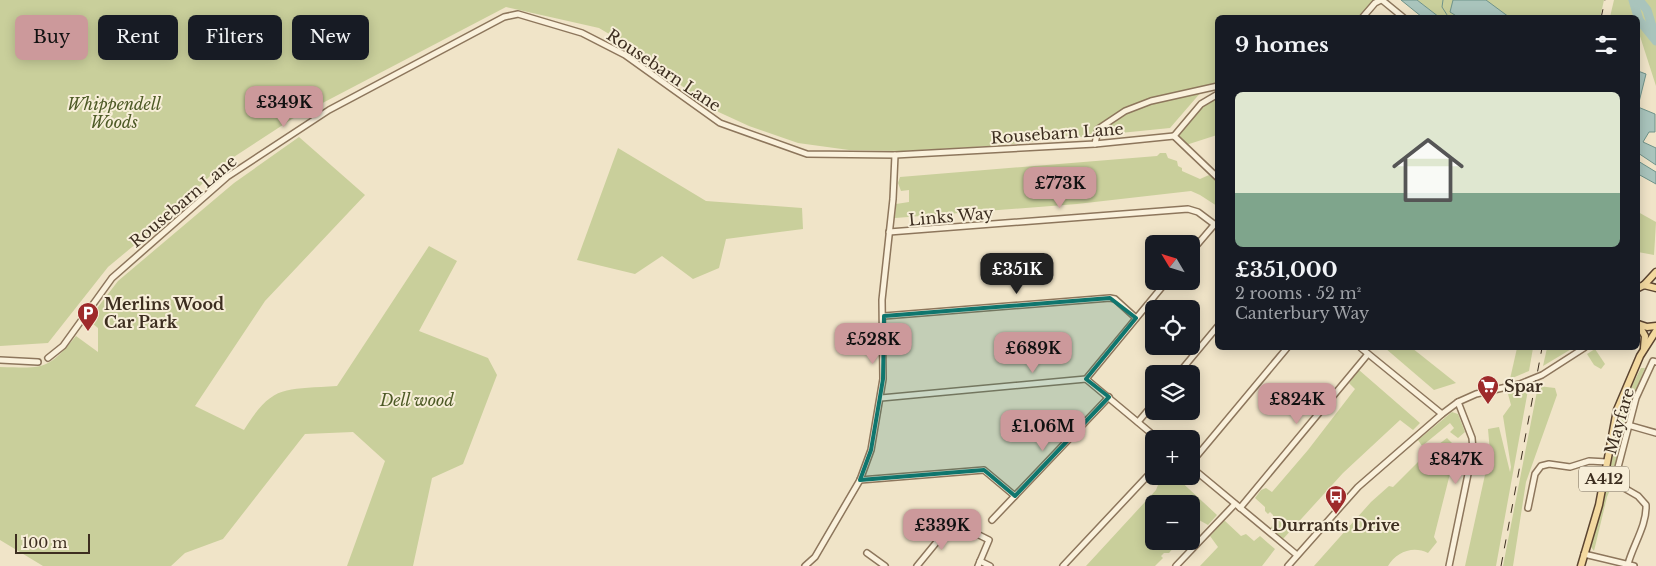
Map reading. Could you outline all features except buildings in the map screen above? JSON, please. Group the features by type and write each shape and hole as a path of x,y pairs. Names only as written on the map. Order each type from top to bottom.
{"main road":[{"path":"1641,287 1656,272"},
{"path":"1641,287 1656,288"},
{"path":"1640,325 1647,327 1656,326"},
{"path":"1640,327 1645,336 1644,349"},
{"name":"A412","path":"1580,566 1599,505 1617,410 1644,349 1656,331"}],"street":[{"path":"1365,15 1375,3 1381,0 1400,15"},
{"name":"Rousebarn Lane","path":"48,358 62,346 112,278 227,177 329,110 504,17 518,14 582,33 625,55 720,123 807,154 895,155 1095,144 1174,136"},
{"path":"1095,144 1098,128 1125,111 1151,101 1215,87"},
{"path":"1215,96 1201,104 1174,136 1215,175"},
{"path":"805,566 815,557 860,480 869,460 881,398 884,316 882,300 895,155"},
{"name":"Links Way","path":"889,232 1188,209 1198,212 1215,225"},
{"path":"1200,243 1215,227"},
{"path":"881,398 1086,378 1159,290"},
{"path":"884,316 1110,298 1115,299 1136,318"},
{"path":"1186,365 1215,330"},
{"path":"1200,454 1285,350"},
{"path":"1363,350 1442,414"},
{"path":"1288,566 1358,487 1458,402 1478,393 1530,380 1581,350"},
{"path":"1240,508 1368,354"},
{"path":"0,360 38,362"},
{"name":"Mayfare","path":"1631,565 1646,509 1642,500 1624,490 1616,480 1628,424 1636,398 1653,361 1656,362"},
{"path":"1086,378 1147,430"},
{"path":"992,520 1108,397"},
{"path":"1450,566 1473,450 1472,438 1458,402"},
{"path":"1138,422 1145,414"},
{"path":"1628,424 1656,433"},
{"path":"1528,508 1535,474 1542,466 1548,464 1570,467 1589,461 1607,462"},
{"path":"860,480 984,470 1015,496"},
{"path":"1200,473 1297,556"},
{"path":"1063,566 1145,479"},
{"path":"1176,566 1235,504"},
{"path":"917,566 927,556 946,528 966,531 989,540 979,564 990,566"},
{"path":"868,553 885,566"},
{"path":"1584,554 1631,565"}],"highlighted area":[{"path":"1110,298 1136,318 1086,379 1109,397 1015,496 984,470 860,480 871,450 883,379 884,316"}],"green space":[{"name":"Whippendell Woods","path":"0,0 1377,0 1365,15 1215,15 1215,89 1202,91 1170,128 990,146 902,151 849,150 798,143 749,126 712,109 631,47 599,28 506,7 292,119 220,166 173,213 108,267 48,343 0,346"},
{"path":"1417,0 1604,0 1601,15 1436,15"},
{"path":"1614,0 1656,0 1656,86 1640,36 1640,15 1610,15"},
{"path":"1215,97 1215,136 1186,145 1177,137 1178,129 1185,116 1203,102"},
{"name":"Dell wood","path":"299,137 365,195 265,301 195,406 244,430 263,404 272,396 292,389 337,386 429,246 457,261 419,331 488,358 497,375 463,464 432,478 413,566 347,566 385,461 353,432 305,434 223,539 185,553 171,566 43,566 0,540 0,367 26,368 44,365 58,356 76,336 98,352 98,328 88,320 118,281 234,183"},
{"path":"618,148 706,201 802,208 803,229 726,239 719,268 693,279 662,256 635,274 577,260"},
{"path":"1160,153 1166,153 1168,158 1177,161 1182,171 1200,179 1209,175 1215,180 1215,205 1191,191 1077,204 895,218 896,204 909,202 909,190 901,191 898,183 900,177 1157,156"},
{"path":"1640,213 1656,222 1654,255 1640,252"},
{"path":"1387,350 1415,350 1456,383 1434,390"},
{"path":"1517,350 1533,350 1529,371 1510,379"},
{"path":"1547,350 1570,350 1543,366"},
{"path":"1596,350 1605,364 1601,369 1594,365 1587,354"},
{"path":"1641,368 1645,368 1626,414 1613,483 1607,497 1594,551 1591,547 1623,410"},
{"path":"1359,370 1420,423 1413,430 1400,420 1343,473 1283,539 1270,529 1274,523 1273,515 1270,512 1268,514 1265,511 1265,507 1255,498 1261,490 1266,488 1272,492 1308,450 1355,389 1349,383"},
{"path":"1538,386 1555,388 1557,395 1526,482 1513,566 1503,566"},
{"path":"1528,390 1496,566 1465,566 1490,452 1488,429 1499,427 1510,472 1511,467 1503,416 1511,405 1508,394"},
{"path":"1452,412 1458,414 1465,432 1458,438 1450,432 1454,428 1450,423 1422,446 1418,440"},
{"path":"1447,438 1452,443 1433,460 1440,467 1453,456 1454,458 1434,537 1437,542 1428,553 1417,550 1405,551 1391,561 1388,566 1314,566 1371,502 1389,486 1393,487 1426,454"},
{"path":"1158,485 1185,485 1195,495 1151,495"},
{"path":"1200,499 1217,515 1208,525 1200,521"},
{"path":"1145,502 1145,550 1172,550 1169,553 1164,553 1161,556 1163,558 1155,566 1086,566"},
{"path":"1224,520 1241,536 1246,534 1254,541 1260,536 1275,549 1262,566 1200,566 1218,547 1210,536"}],"water":[{"path":"1401,0 1417,0 1436,15 1420,15"},
{"path":"1453,0 1486,0 1506,15 1455,15 1450,12"},
{"path":"1640,72 1646,74 1640,98"},
{"path":"1640,108 1655,114 1655,132 1649,132 1643,142 1656,148 1656,165 1640,154"},
{"path":"1640,162 1656,172 1656,184 1640,175"}],"waterway":[{"path":"1443,0 1442,7 1447,15"},
{"path":"1633,0 1638,15"},
{"path":"1639,0 1647,10 1655,36"},
{"path":"1640,21 1656,41"}],"railway":[{"path":"1602,15 1605,0"},
{"path":"1501,566 1542,350"}],"place":[{"name":"Merlins Wood Car Park","path":"88,332"},
{"name":"Spar","path":"1488,405"},
{"name":"Durrants Drive","path":"1336,515"}]}
